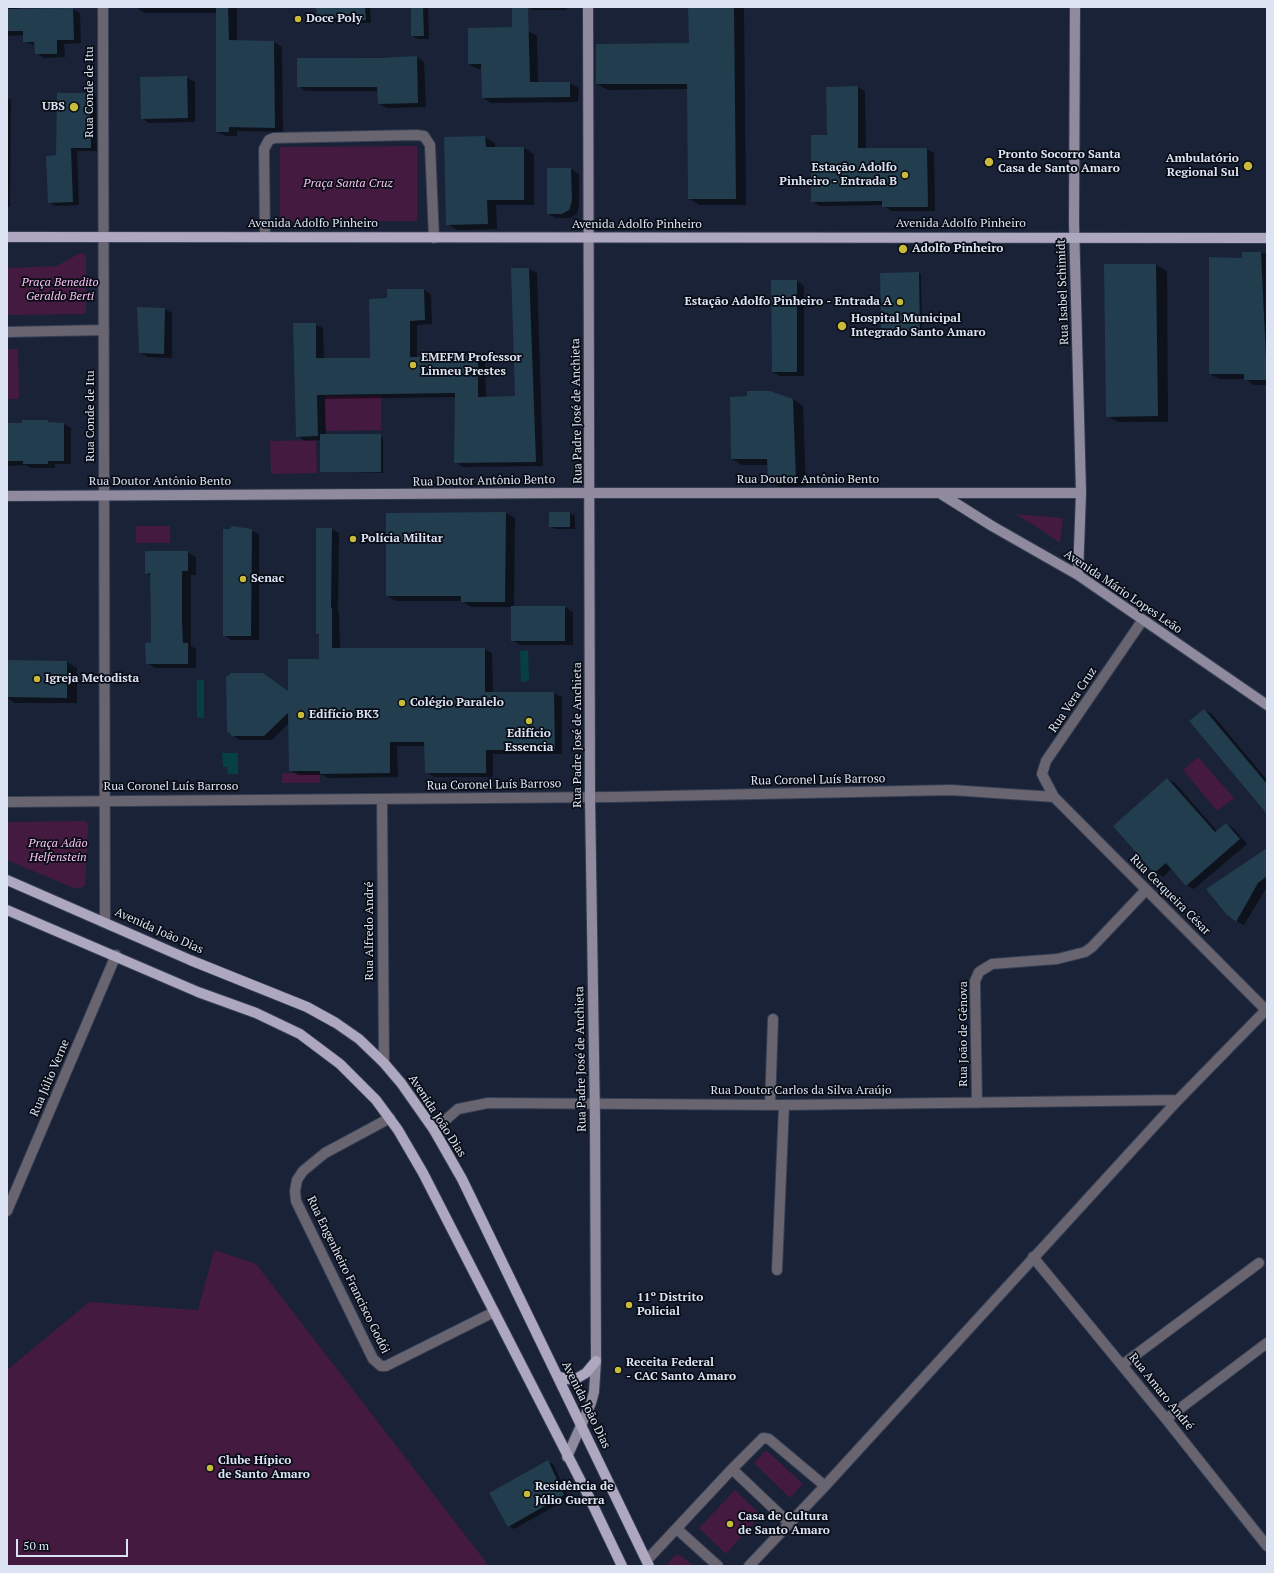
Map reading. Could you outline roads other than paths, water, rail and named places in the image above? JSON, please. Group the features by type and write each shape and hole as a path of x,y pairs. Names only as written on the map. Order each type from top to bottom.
{"main road":[{"name":"Avenida Adolfo Pinheiro","path":"7,237 1267,238"},
{"name":"Avenida João Dias","path":"7,880 190,960 307,1007 336,1023 359,1039 384,1063 401,1083 434,1130 462,1179 648,1563"},
{"path":"7,910 116,955 198,992 256,1013 300,1034 319,1047 360,1083 390,1118 423,1172 622,1566"},
{"path":"559,1378 574,1380 586,1373 596,1361"}],"street":[{"name":"Rua Conde de Itu","path":"103,7 105,922"},
{"name":"Rua Padre José de Anchieta","path":"567,1457 594,1392 596,1361 595,1102 590,797 591,493 588,238 588,7"},
{"name":"Rua Isabel Schimidt","path":"1075,7 1074,237 1081,493 1078,575"},
{"path":"265,237 264,149 269,140 274,138 417,135 424,136 430,145 434,238"},
{"path":"7,332 104,330"},
{"name":"Rua Doutor Antônio Bento","path":"7,496 104,494 1081,493"},
{"name":"Avenida Mário Lopes Leão","path":"941,494 997,529 1078,575 1142,621 1266,702"},
{"name":"Rua Vera Cruz","path":"1054,797 1043,778 1042,767 1142,621"},
{"name":"Rua Coronel Luís Barroso","path":"7,802 590,797 951,790 1054,797"},
{"name":"Rua Cerqueira César","path":"1054,797 1267,1010"},
{"name":"Rua Alfredo André","path":"382,799 384,1063"},
{"name":"Rua João de Gênova","path":"977,1103 975,981 979,972 992,964 1057,960 1085,952 1092,947 1146,890"},
{"name":"Rua Júlio Verne","path":"7,1211 116,955"},
{"path":"749,1566 825,1486 1178,1100 1267,1010"},
{"path":"770,1105 773,1019"},
{"name":"Rua Doutor Carlos da Silva Araújo","path":"434,1130 450,1114 465,1106 488,1102 784,1105 1178,1100"},
{"path":"778,1270 784,1105"},
{"name":"Rua Engenheiro Francisco Godói","path":"390,1118 325,1153 303,1171 297,1180 295,1191 296,1201 373,1359 381,1366 386,1366 494,1312"},
{"name":"Rua Amaro André","path":"1033,1257 1166,1419 1267,1546"},
{"path":"1122,1365 1259,1263"},
{"path":"1166,1419 1267,1343"},
{"path":"648,1563 677,1529 760,1440 766,1438 825,1486"},
{"path":"732,1469 789,1523"},
{"path":"677,1529 718,1566"}],"place":[{"name":"Doce Poly","path":"298,19"},
{"name":"UBS","path":"74,107"},
{"name":"Pronto Socorro Santa Casa de Santo Amaro","path":"989,162"},
{"name":"Ambulatório Regional Sul","path":"1248,166"},
{"name":"Estação Adolfo Pinheiro - Entrada B","path":"905,175"},
{"name":"Adolfo Pinheiro","path":"903,249"},
{"name":"Estação Adolfo Pinheiro - Entrada A","path":"900,302"},
{"name":"Hospital Municipal Integrado Santo Amaro","path":"842,326"},
{"name":"EMEFM Professor Linneu Prestes","path":"413,365"},
{"name":"Polícia Militar","path":"353,539"},
{"name":"Senac","path":"243,579"},
{"name":"Igreja Metodista","path":"37,679"},
{"name":"Colégio Paralelo","path":"402,703"},
{"name":"Edifício BK3","path":"301,715"},
{"name":"Edifício Essencia","path":"529,721"},
{"name":"11º Distrito Policial","path":"629,1305"},
{"name":"Receita Federal - CAC Santo Amaro","path":"618,1370"},
{"name":"Clube Hípico de Santo Amaro","path":"210,1468"},
{"name":"Residência de Júlio Guerra","path":"527,1494"},
{"name":"Casa de Cultura de Santo Amaro","path":"730,1524"}],"park label":[{"name":"Praça Santa Cruz","path":"348,184"},
{"name":"Praça Benedito Geraldo Berti","path":"60,290"},
{"name":"Praça Adão Helfenstein","path":"58,851"}]}
